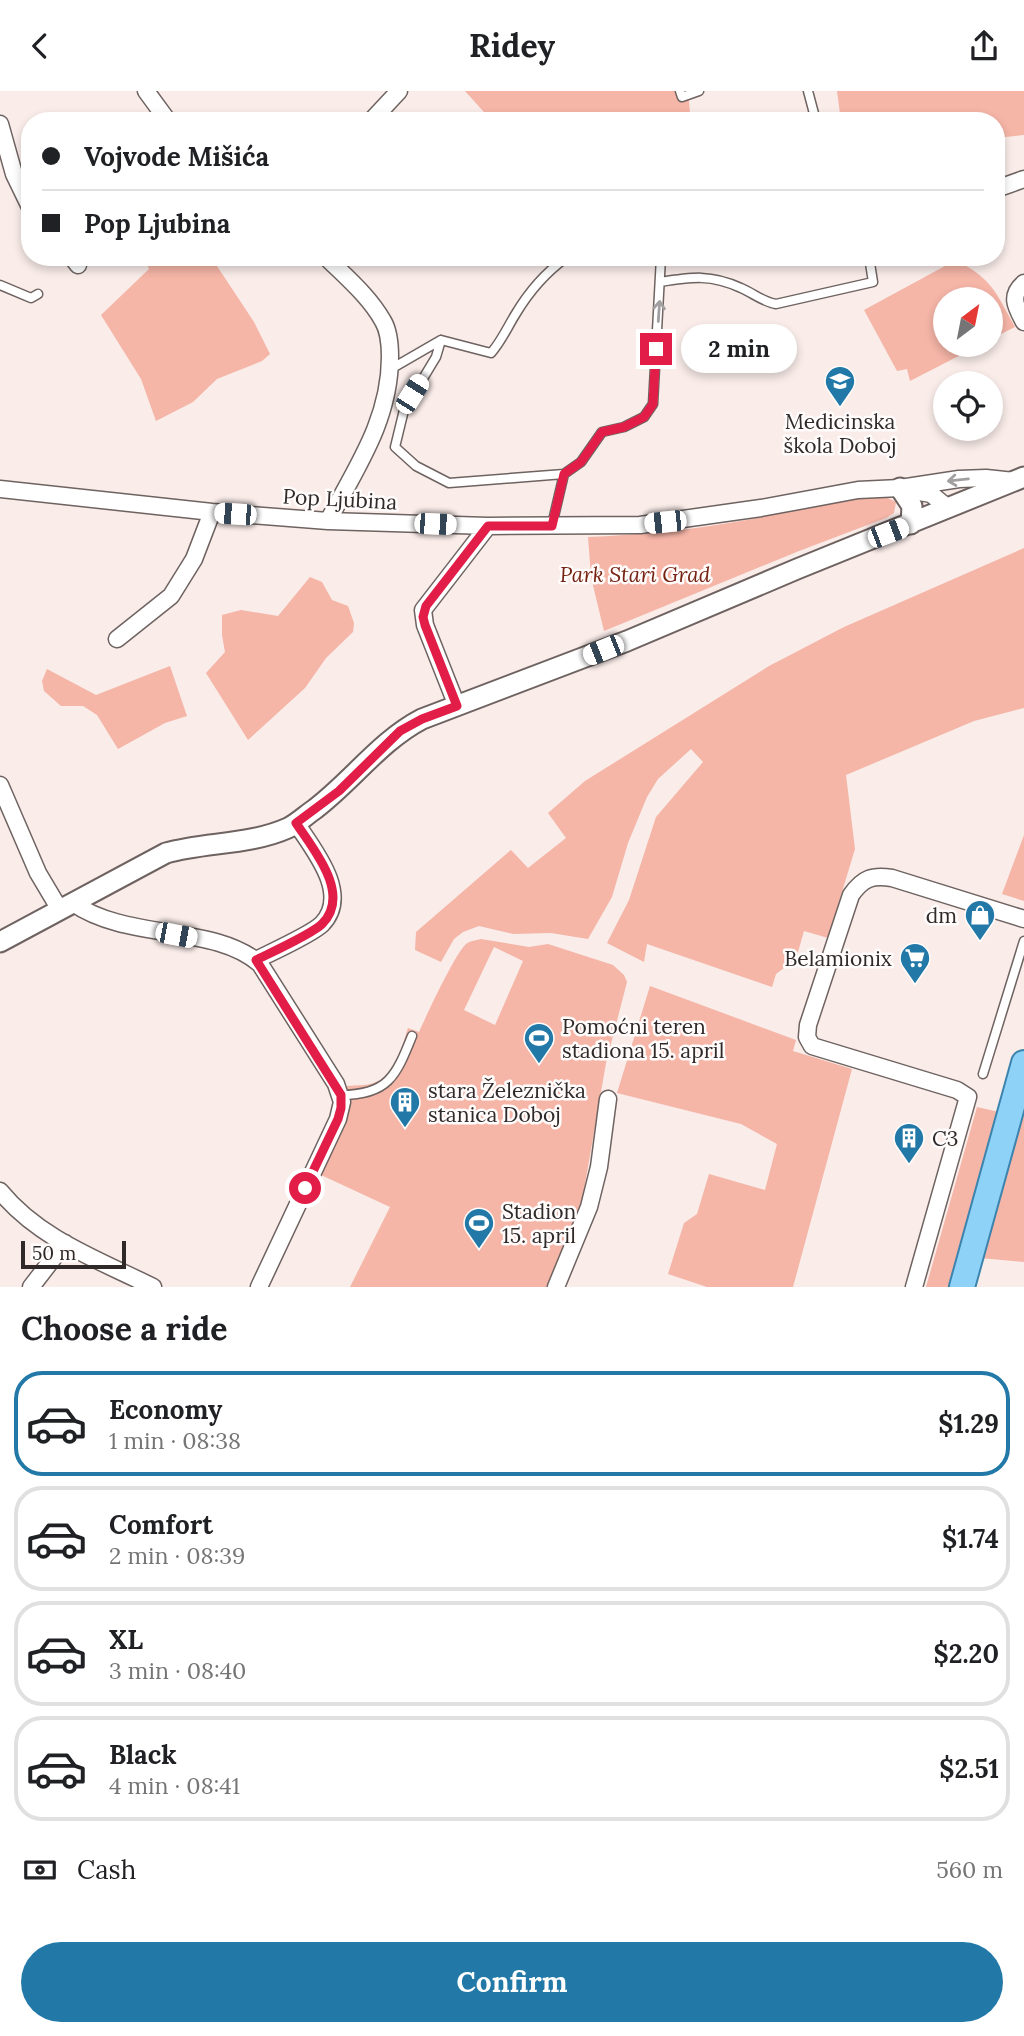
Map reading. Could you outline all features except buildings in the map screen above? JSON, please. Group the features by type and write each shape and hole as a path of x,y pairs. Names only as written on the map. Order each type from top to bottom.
{"main road":[{"path":"962,1287 1024,1063"}],"street":[{"path":"146,91 161,112"},
{"path":"379,112 399,91"},
{"path":"0,124 14,174 21,188"},
{"path":"1005,186 1024,179"},
{"path":"328,521 366,453 379,423 386,400 390,366 390,347 385,324 354,284 335,266"},
{"path":"1024,283 1017,289 1014,302 1024,322"},
{"path":"900,488 959,479 1020,479"},
{"path":"0,942 166,853 187,847 253,838 287,828 339,791 400,731 422,719 627,641 1020,479"},
{"path":"900,488 931,494 948,508"},
{"path":"900,488 912,506 911,524"},
{"name":"Pop Ljubina","path":"0,489 212,512 328,521 552,526 652,524 858,491 900,488"},
{"path":"117,639 171,596 194,559 212,512"},
{"path":"457,706 425,625 424,610 488,526"},
{"path":"0,785 38,873 67,907 126,926 237,949 256,960 341,1095 338,1119 259,1287"},
{"path":"256,960 321,926 329,910 332,886 327,872 296,823"},
{"path":"914,1287 968,1097 957,1090 812,1046 807,1037 808,1025 851,895 867,878 878,876 891,879 1021,916"},
{"path":"556,1287 589,1207 599,1167 608,1099"},
{"path":"0,1191 24,1217 45,1234 153,1287"},
{"path":"32,1287 65,1243"}],"lane":[{"path":"680,91 682,97 699,91"},
{"path":"808,91 814,112"},
{"path":"390,366 396,366 441,340 491,353 498,346 516,312 542,279 557,266"},
{"path":"441,340 436,357 404,410 395,447 416,466 449,483 564,474 581,462 602,432 624,427 644,417 653,404 661,266"},
{"path":"660,282 700,276 729,282 768,303 776,304 873,282 870,266"},
{"path":"0,285 31,297 38,294"},
{"path":"552,526 564,474"},
{"path":"983,1074 1024,941"},
{"path":"341,1095 357,1095 381,1088 402,1059 412,1036"}],"green space":[{"path":"465,91 688,91 690,112 484,112"},
{"path":"837,91 1024,91 1024,135 1005,137 1005,112 840,112"},
{"path":"148,266 217,266 254,322 270,354 262,361 217,379 193,402 156,421 141,379 101,315 149,269"},
{"path":"945,266 965,266 986,280 992,287 933,287 933,357 957,357 910,381 907,369 897,371 864,310"},
{"path":"1003,304 1015,327 1003,333"},
{"name":"Park Stari Grad","path":"884,496 896,502 894,513 886,518 604,631 591,577 588,537 694,528"},
{"path":"1024,548 1024,708 974,721 846,775 855,849 828,938 804,931 796,959 776,974 772,987 647,944 644,962 607,943 629,900 656,817 703,762 691,749 658,779 647,797 628,843 612,897 588,939 551,933 513,934 479,926 454,939 441,962 415,950 416,932 511,850 528,868 566,838 548,813 585,781 769,666 844,627"},
{"path":"310,577 322,582 332,600 348,606 354,623 353,632 326,658 305,688 248,740 206,673 225,652 222,615 241,610 278,616"},
{"path":"170,666 187,716 165,723 118,749 97,715 83,706 61,706 44,691 42,681 47,669 96,695"},
{"path":"1024,835 1024,901 1002,894"},
{"path":"481,939 529,947 548,944 613,965 624,975 627,982 606,1063 581,1207 547,1287 350,1287 390,1207 321,1175 343,1129 349,1109 347,1086 373,1083 389,1073 408,1028 419,1032 461,950 468,943","holes":["494,947 523,961 495,1025 464,1010"]},
{"path":"650,986 796,1040 793,1051 852,1069 793,1287 707,1287 668,1274 684,1223 697,1214 709,1174 765,1190 777,1144 741,1124 617,1093"},
{"path":"977,1107 999,1112 951,1287 926,1287"},
{"path":"1024,1114 1024,1262 980,1258"}],"place":[{"name":"Medicinska škola Doboj","path":"840,408"},
{"name":"dm","path":"980,942"},
{"name":"Belamionix","path":"915,985"},
{"name":"Pomoćni teren stadiona 15. april","path":"539,1065"},
{"name":"stara Železnička stanica Doboj","path":"405,1129"},
{"name":"C3","path":"909,1165"},
{"name":"Stadion 15. april","path":"479,1250"}],"route":[{"path":"305,1188 338,1119 341,1095 256,960 321,926 329,910 332,886 327,872 296,823 339,791 400,731 422,719 457,706 425,625 423,617 426,606 488,526 552,526 564,474 581,462 602,432 624,427 644,417 653,404 656,349"}]}
